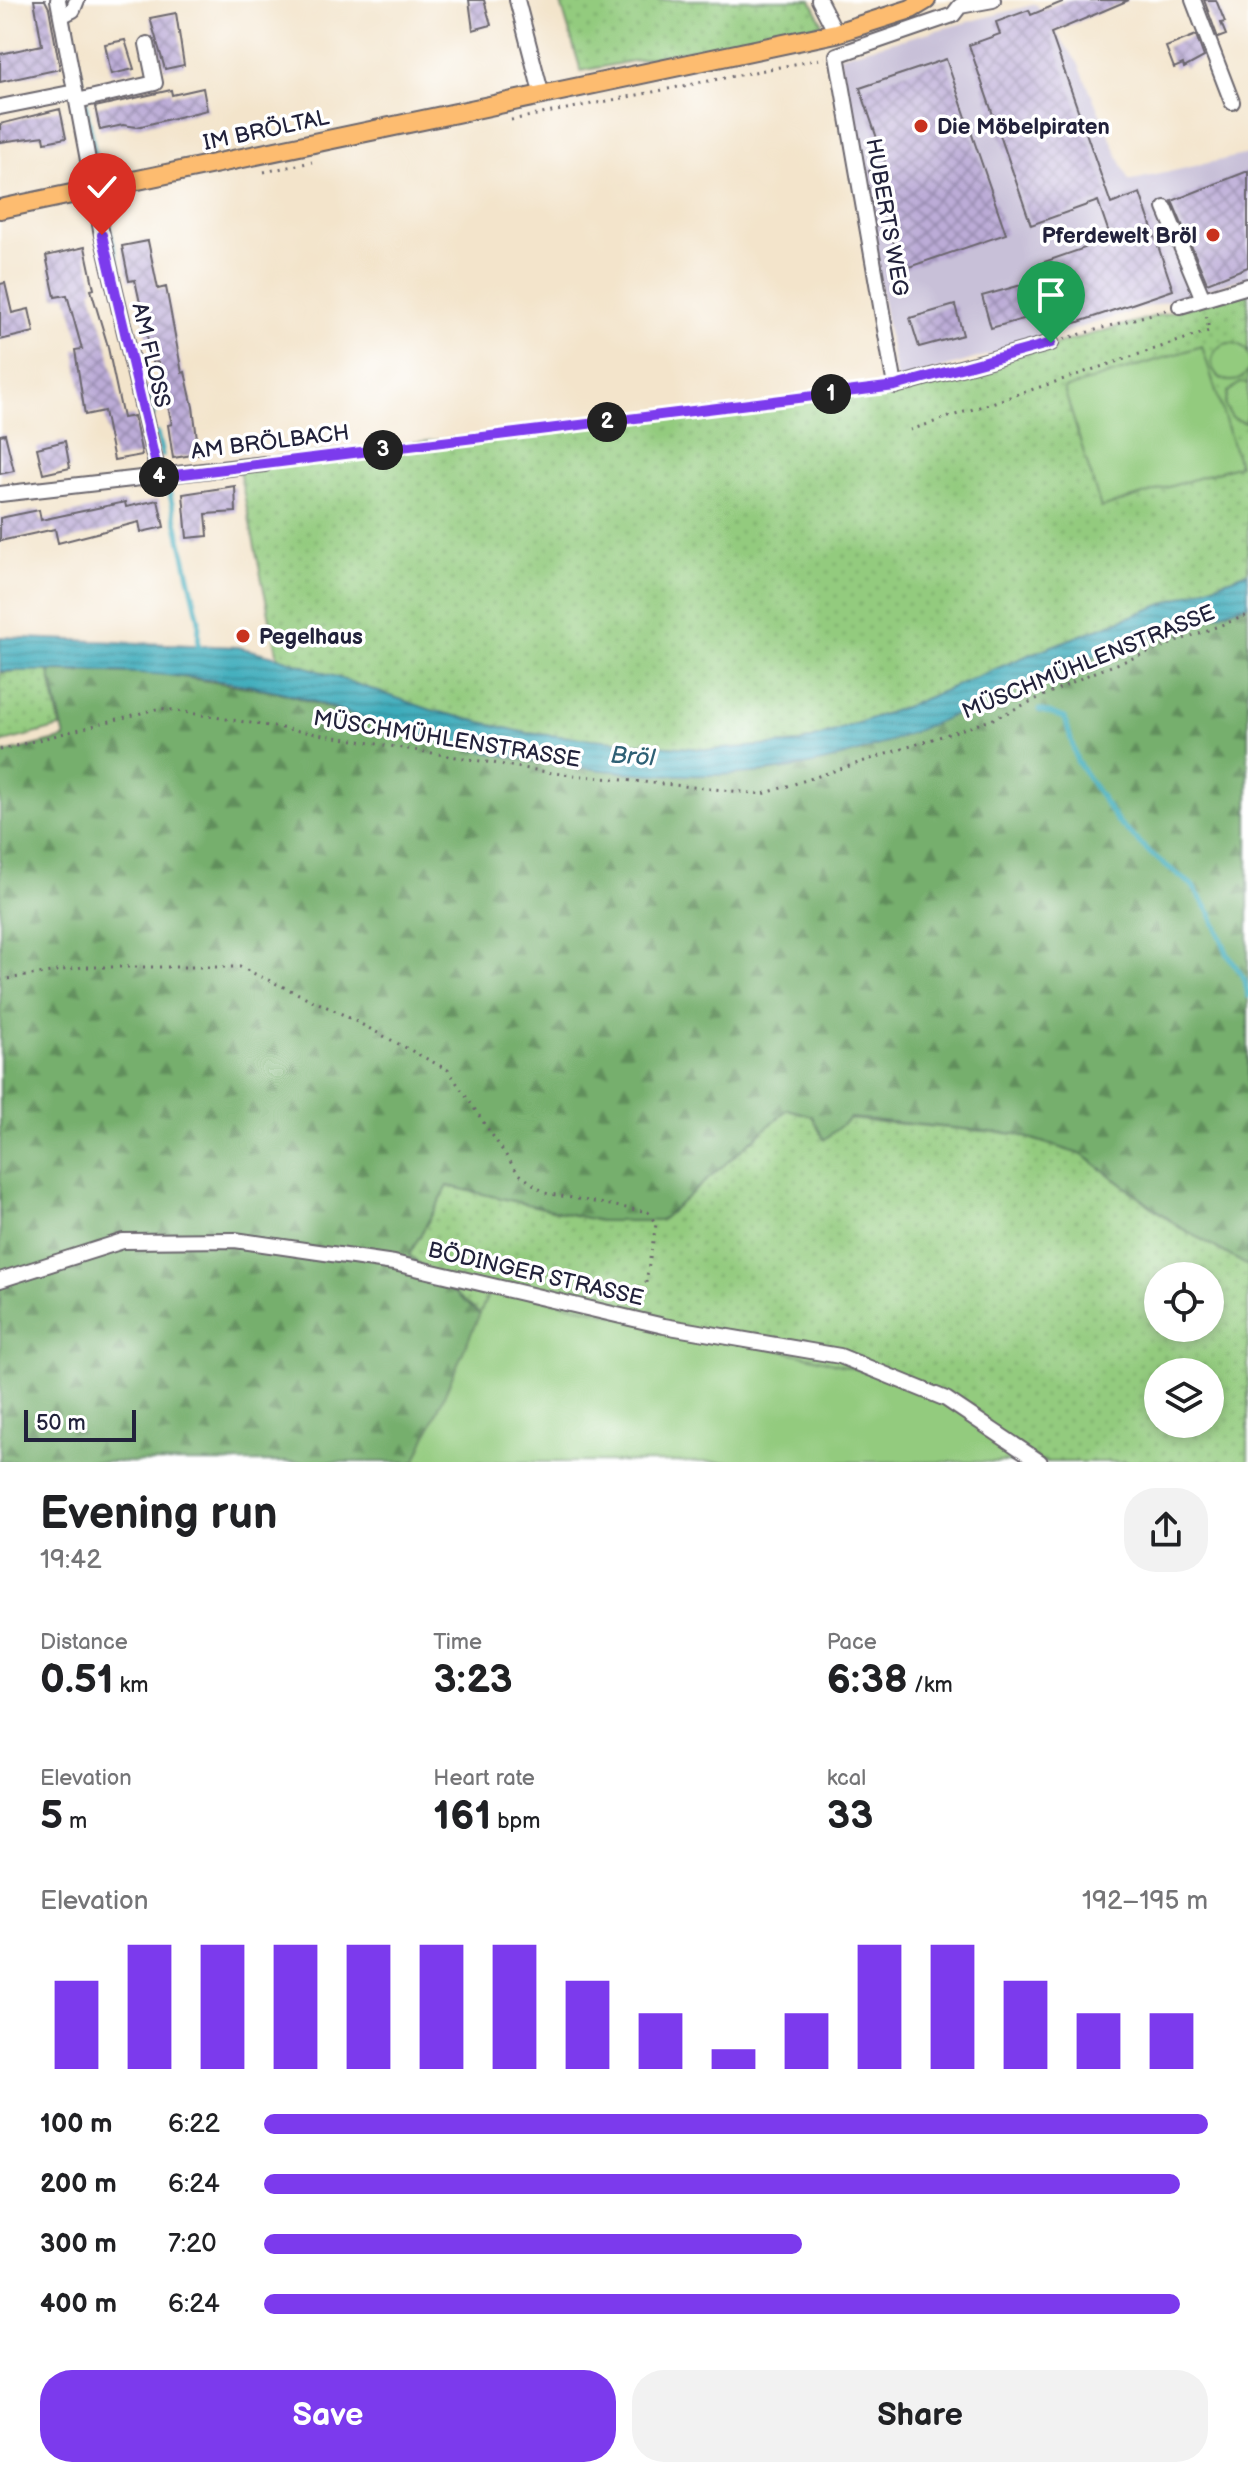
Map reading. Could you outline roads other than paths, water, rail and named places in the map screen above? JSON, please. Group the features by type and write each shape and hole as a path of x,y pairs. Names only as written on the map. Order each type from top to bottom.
{"main road":[{"name":"IM BRÖLTAL","path":"0,209 836,33 911,9 926,0"}],"street":[{"name":"AM FLOSS","path":"58,0 81,97 93,190 159,477"},
{"path":"61,16 73,10 77,0"},
{"path":"517,0 542,96"},
{"path":"819,0 836,33"},
{"name":"HUBERTS WEG","path":"993,0 960,6 953,15 837,55 895,386 1051,343"},
{"path":"1193,0 1232,102"},
{"path":"0,107 81,97 155,83 147,44"},
{"path":"1165,208 1203,299"},
{"path":"1180,306 1248,286"},
{"name":"AM BRÖLBACH","path":"0,494 265,464"},
{"name":"BÖDINGER STRASSE","path":"0,1280 123,1241 235,1240 394,1263 639,1320 840,1356 946,1399 1040,1462"}],"water":[{"name":"Bröl","path":"1248,572 1248,604 1065,667 891,741 830,760 752,773 652,774 549,763 452,744 277,691 208,679 105,672 0,671 0,637 238,647 278,657 431,710 526,733 711,750 800,743 910,705 1031,654"}],"waterway":[{"path":"66,0 97,165"},
{"path":"105,210 120,273"},
{"path":"125,301 132,326"},
{"path":"137,345 143,373"},
{"path":"147,390 153,416"},
{"path":"157,433 162,455"},
{"path":"168,486 199,620 198,650"},
{"path":"1020,679 1027,696"},
{"path":"1039,710 1065,718 1077,761 1117,821 1151,854 1192,885 1211,914 1228,955 1245,980 1248,996"}],"place":[{"name":"Die Möbelpiraten","path":"921,126"},
{"name":"Pferdewelt Bröl","path":"1213,235"},
{"name":"Pegelhaus","path":"243,636"}]}
